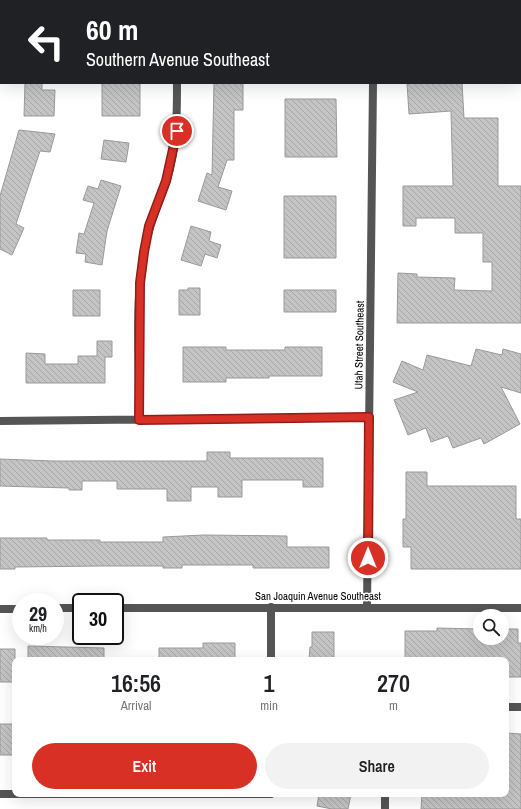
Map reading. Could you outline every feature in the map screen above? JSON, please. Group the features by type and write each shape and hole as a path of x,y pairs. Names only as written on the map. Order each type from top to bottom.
{"street":[{"path":"139,420 140,283 149,226 173,158 177,131 177,84"},
{"name":"Utah Street Southeast","path":"367,607 373,84"},
{"path":"0,421 369,417"},
{"path":"271,607 271,657"},
{"name":"San Joaquin Avenue Southeast","path":"124,608 521,608"},
{"path":"0,609 12,609"},
{"path":"509,707 521,707"},
{"path":"0,794 12,794"},
{"path":"384,797 384,809"}],"building":[{"path":"25,84 42,84 42,90 55,90 54,116 24,116"},
{"path":"102,84 140,84 140,116 102,116"},
{"path":"214,84 243,84 243,110 234,110 234,160 227,160 218,187 232,191 226,210 198,201 207,173 212,175"},
{"path":"407,84 462,84 464,118 498,118 498,186 521,186 521,323 397,323 398,273 417,274 417,277 455,278 454,290 492,291 492,262 483,262 483,233 455,233 455,218 416,218 416,226 403,226 403,186 453,186 451,111 409,114"},
{"path":"285,99 336,99 337,157 285,157"},
{"path":"19,130 55,134 50,152 40,151 16,224 24,228 12,255 0,249 0,196"},
{"path":"104,140 129,143 126,162 101,159"},
{"path":"101,180 121,186 107,231 102,265 85,262 86,254 76,253 79,233 84,234 94,203 83,200 88,186 98,189"},
{"path":"284,196 336,196 336,258 284,258"},
{"path":"191,226 211,232 209,241 221,245 217,258 205,254 201,266 181,260"},
{"path":"188,288 200,288 200,315 179,315 179,290 188,290"},
{"path":"73,290 100,290 100,316 73,316"},
{"path":"284,290 336,290 336,312 284,312"},
{"path":"97,341 112,341 112,357 105,357 105,383 26,383 26,353 45,354 45,364 78,364 78,356 97,356"},
{"path":"183,347 226,347 226,350 285,350 285,347 322,347 322,376 269,376 269,378 226,378 226,382 183,382"},
{"path":"476,349 502,355 503,349 521,354 521,393 501,387 520,424 484,444 481,438 453,448 448,436 431,442 426,428 408,435 394,400 418,392 393,382 402,361 423,370 427,355 471,366"},
{"path":"207,452 230,452 230,458 323,458 323,487 303,487 303,480 242,480 242,497 218,497 218,487 191,487 191,501 167,501 167,489 117,489 117,481 82,481 82,490 69,490 69,488 0,486 0,459 53,461 207,461"},
{"path":"406,472 427,472 427,486 516,486 516,519 521,519 521,569 411,569 411,547 403,547 403,519 406,519"},
{"path":"204,535 287,536 287,547 329,547 329,568 253,568 253,565 182,565 182,568 163,568 163,566 100,566 15,567 15,569 0,569 0,538 100,540 100,542 163,542 163,537"},
{"path":"437,628 473,629 473,645 509,645 509,629 518,629 518,643 521,643 521,677 509,677 509,657 405,657 405,631 437,631"},
{"path":"312,632 334,632 334,657 309,657 310,647 312,647"},
{"path":"203,643 235,643 235,657 159,657 159,648 203,648"},
{"path":"28,646 104,648 104,657 28,657"},
{"path":"0,649 15,649 15,657 12,657 12,682 0,682"},
{"path":"0,724 12,724 12,755 0,755"},
{"path":"509,733 521,734 521,809 421,809 422,797 509,797"},
{"path":"318,797 350,797 348,809 332,809 317,806"}],"route":[{"path":"177,131 173,158 149,226 144,252 140,283 139,420 369,417 368,558"}]}
